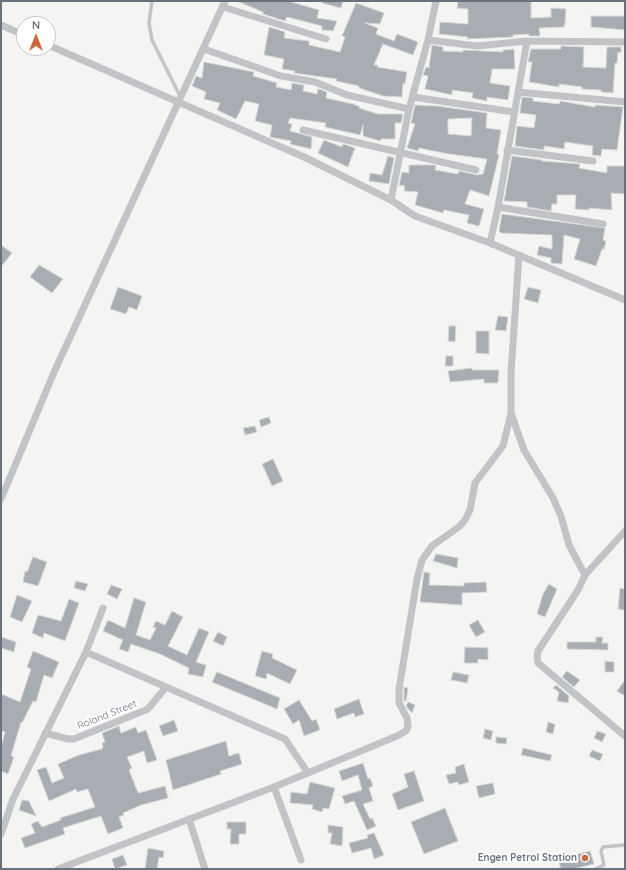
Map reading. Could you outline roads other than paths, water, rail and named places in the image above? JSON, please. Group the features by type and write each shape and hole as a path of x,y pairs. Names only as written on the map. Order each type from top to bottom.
{"street":[{"path":"391,200 409,109 428,40 436,1"},
{"path":"1,499 55,370 224,4 326,39"},
{"path":"1,25 16,32"},
{"path":"428,40 477,46 527,41 625,42"},
{"path":"490,243 498,207 527,41"},
{"path":"56,48 179,99 304,157 391,200 415,216 490,243 625,300"},
{"path":"204,49 281,76 315,82 347,95 409,109"},
{"path":"518,92 625,102"},
{"path":"413,97 514,112"},
{"path":"303,130 476,170"},
{"path":"507,150 593,161"},
{"path":"498,207 603,224"},
{"path":"58,869 274,787 406,731 408,727 407,718 399,703 399,689 417,579 422,560 432,546 460,526 465,520 472,504 474,485 483,470 503,446 511,413 510,392 519,256"},
{"path":"511,413 524,450 553,498 561,516 569,545 585,574"},
{"path":"625,532 585,574 578,590 538,651 538,663 625,736"},
{"path":"1,834 13,799 86,652 103,608"},
{"path":"86,652 285,739 308,772"},
{"name":"Roland Street","path":"45,733 68,739 74,739 148,709 166,687"},
{"path":"274,787 301,860"},
{"path":"188,819 205,869"}],"lane":[{"path":"152,1 149,23 152,40 179,99"},
{"path":"595,869 604,865 601,851 603,847 625,845"}],"place":[{"name":"Engen Petrol Station","path":"585,858"}]}
